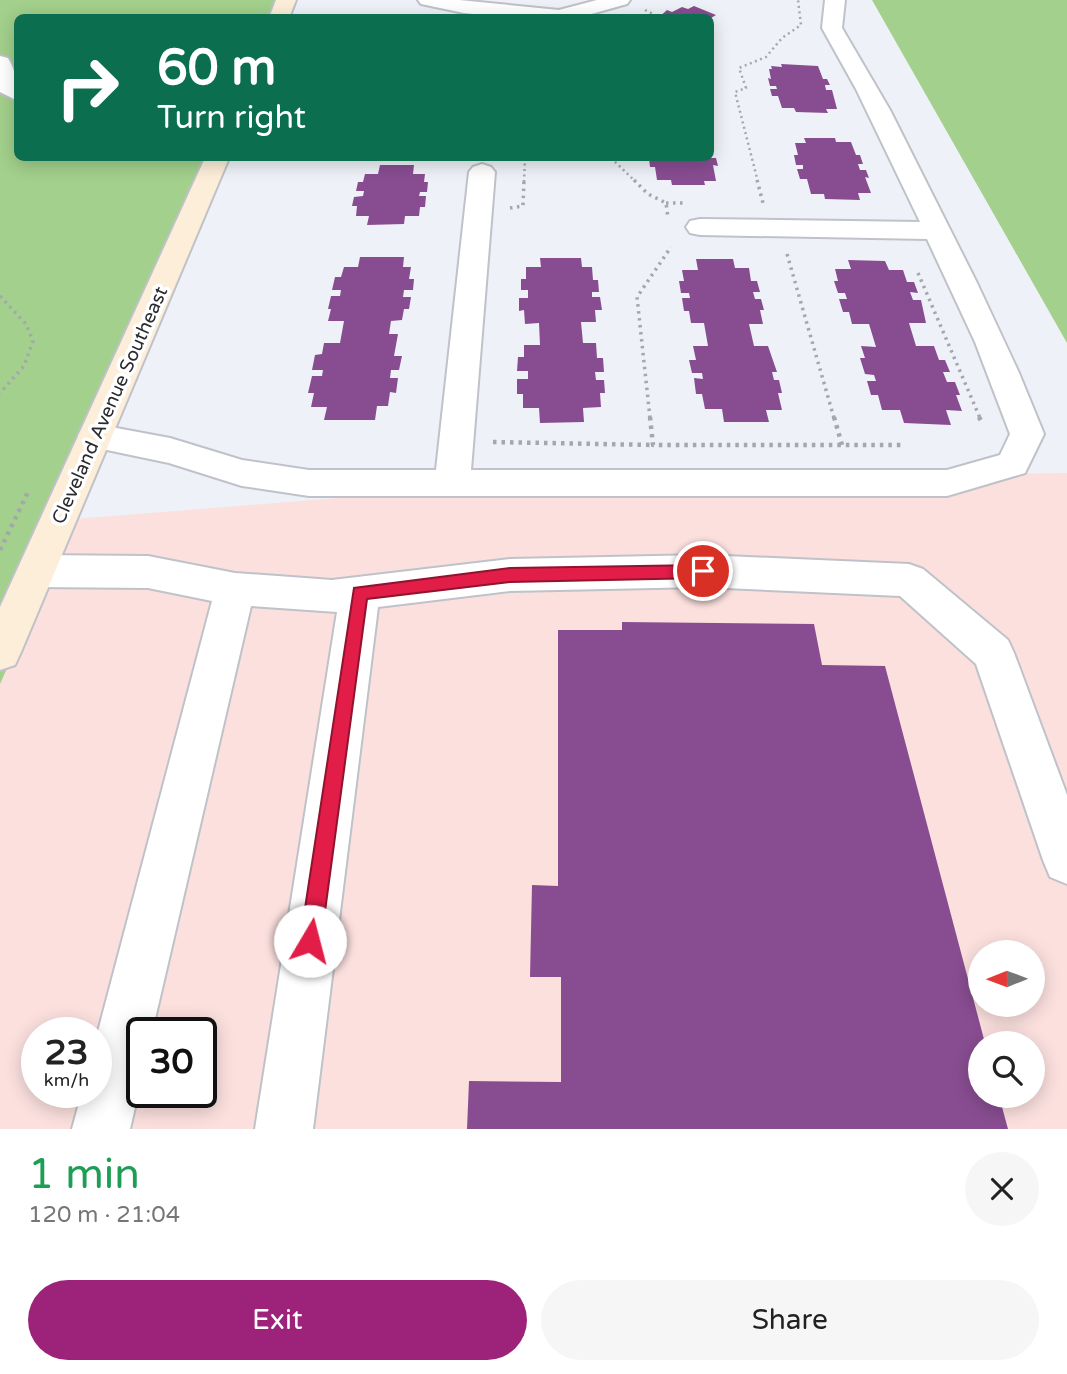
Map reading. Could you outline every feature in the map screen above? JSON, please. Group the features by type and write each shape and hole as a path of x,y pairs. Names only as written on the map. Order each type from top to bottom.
{"main road":[{"name":"Cleveland Avenue Southeast","path":"0,652 216,161"}],"street":[{"path":"428,0 464,7 538,14"},
{"path":"567,14 620,0"},
{"path":"95,436 158,449 242,473 309,483 947,483 1013,464 1027,434 1007,379 867,90 832,28 835,0"},
{"path":"0,62 7,86 14,91"},
{"path":"452,482 482,172"},
{"path":"693,226 937,231"},
{"path":"36,571 148,572 235,589 332,596 537,574 703,571 909,580 993,653 1067,860"},
{"path":"101,1129 235,589"},
{"path":"284,1129 359,593"}],"path":[{"path":"764,204 735,92 746,88 739,68 766,57 782,38 801,25 797,0"},
{"path":"502,209 523,206 525,161"},
{"path":"614,161 648,194 666,203 693,226"},
{"path":"666,203 671,247"},
{"path":"669,226 693,226"},
{"path":"653,446 637,297 671,247 693,226"},
{"path":"799,250 785,250 842,445"},
{"path":"915,265 981,421"},
{"path":"0,296 32,334 34,344 17,378 0,393"},
{"path":"488,442 653,446 903,445"}],"shaded area":[{"path":"1067,473 1067,1129 0,1129 0,684 74,519 539,482"}],"green space":[{"path":"0,0 292,0 286,14 14,14 14,161 225,161 74,519 0,684"},
{"path":"872,0 1067,0 1067,343"}],"building":[{"path":"694,6 714,14 662,14 667,10 672,12 682,7 688,9"},
{"path":"781,64 818,66 823,79 827,79 830,85 825,85 826,90 832,90 837,109 826,109 828,113 796,112 794,108 782,108 778,96 772,96 770,89 777,89 776,86 770,86 768,78 771,79 771,66 782,67"},
{"path":"804,138 835,138 836,142 851,142 863,164 858,164 860,170 866,170 869,178 865,177 871,193 858,193 860,200 825,199 824,194 811,194 807,179 800,179 797,169 803,169 803,165 796,165 794,155 798,155 795,143 806,143"},
{"path":"714,158 718,166 713,165 716,181 704,181 705,185 672,185 671,180 657,180 655,167 650,167 649,161 714,161"},
{"path":"380,165 414,165 413,174 425,174 427,192 420,192 419,196 426,196 425,207 420,207 419,216 405,216 404,224 367,225 369,216 356,216 357,206 352,206 354,197 363,196 364,191 356,191 358,182 363,182 365,174 378,174"},
{"path":"360,257 404,257 403,267 411,267 409,279 414,279 413,290 404,290 403,297 411,297 409,309 404,309 402,320 391,321 389,334 398,334 394,356 402,356 399,370 391,370 390,378 398,378 396,393 390,392 388,406 377,406 375,420 324,420 327,407 311,407 314,393 308,393 312,376 322,376 323,370 312,370 315,355 322,354 324,343 340,343 344,321 328,321 331,296 340,296 341,290 332,290 335,277 341,277 344,267 358,267"},
{"path":"540,258 581,258 582,267 592,267 593,280 598,280 599,292 592,292 592,297 600,297 602,310 595,310 596,322 581,322 583,343 596,343 597,358 603,358 604,372 595,372 596,380 604,380 605,393 600,393 601,407 583,408 584,422 540,423 539,408 523,408 523,394 517,394 517,379 528,379 528,371 517,371 518,357 524,357 524,345 540,345 539,323 525,324 524,310 519,311 519,298 528,298 528,290 521,290 521,279 526,279 526,267 541,267"},
{"path":"696,259 733,259 735,268 749,268 751,281 757,281 760,292 753,292 755,299 761,299 764,310 760,310 763,324 749,324 754,346 768,346 777,372 772,372 774,380 779,380 782,393 778,393 782,410 766,410 769,422 724,422 722,409 705,409 702,394 696,394 694,378 703,379 702,373 692,373 689,360 696,360 693,346 708,346 704,323 691,323 689,311 684,311 682,298 690,298 689,293 681,293 679,281 684,281 682,270 698,270"},
{"path":"848,260 885,261 889,270 903,270 907,282 914,282 918,293 910,292 913,300 921,300 926,323 909,323 916,346 934,346 939,360 945,360 950,372 943,372 947,382 955,382 960,395 956,395 962,411 946,410 951,425 904,423 900,410 882,410 878,395 871,395 867,381 876,381 874,375 865,374 860,358 865,358 861,346 876,347 869,324 852,324 849,312 843,312 839,299 847,299 845,293 838,293 834,281 838,281 835,269 851,269"},
{"path":"622,622 814,624 822,665 885,666 968,979 968,1017 978,1017 982,1031 968,1031 968,1108 1002,1108 1008,1129 467,1129 469,1081 561,1082 561,977 530,977 532,885 558,886 558,630 622,630"}],"route":[{"path":"310,941 359,593 510,575 703,571"}]}
